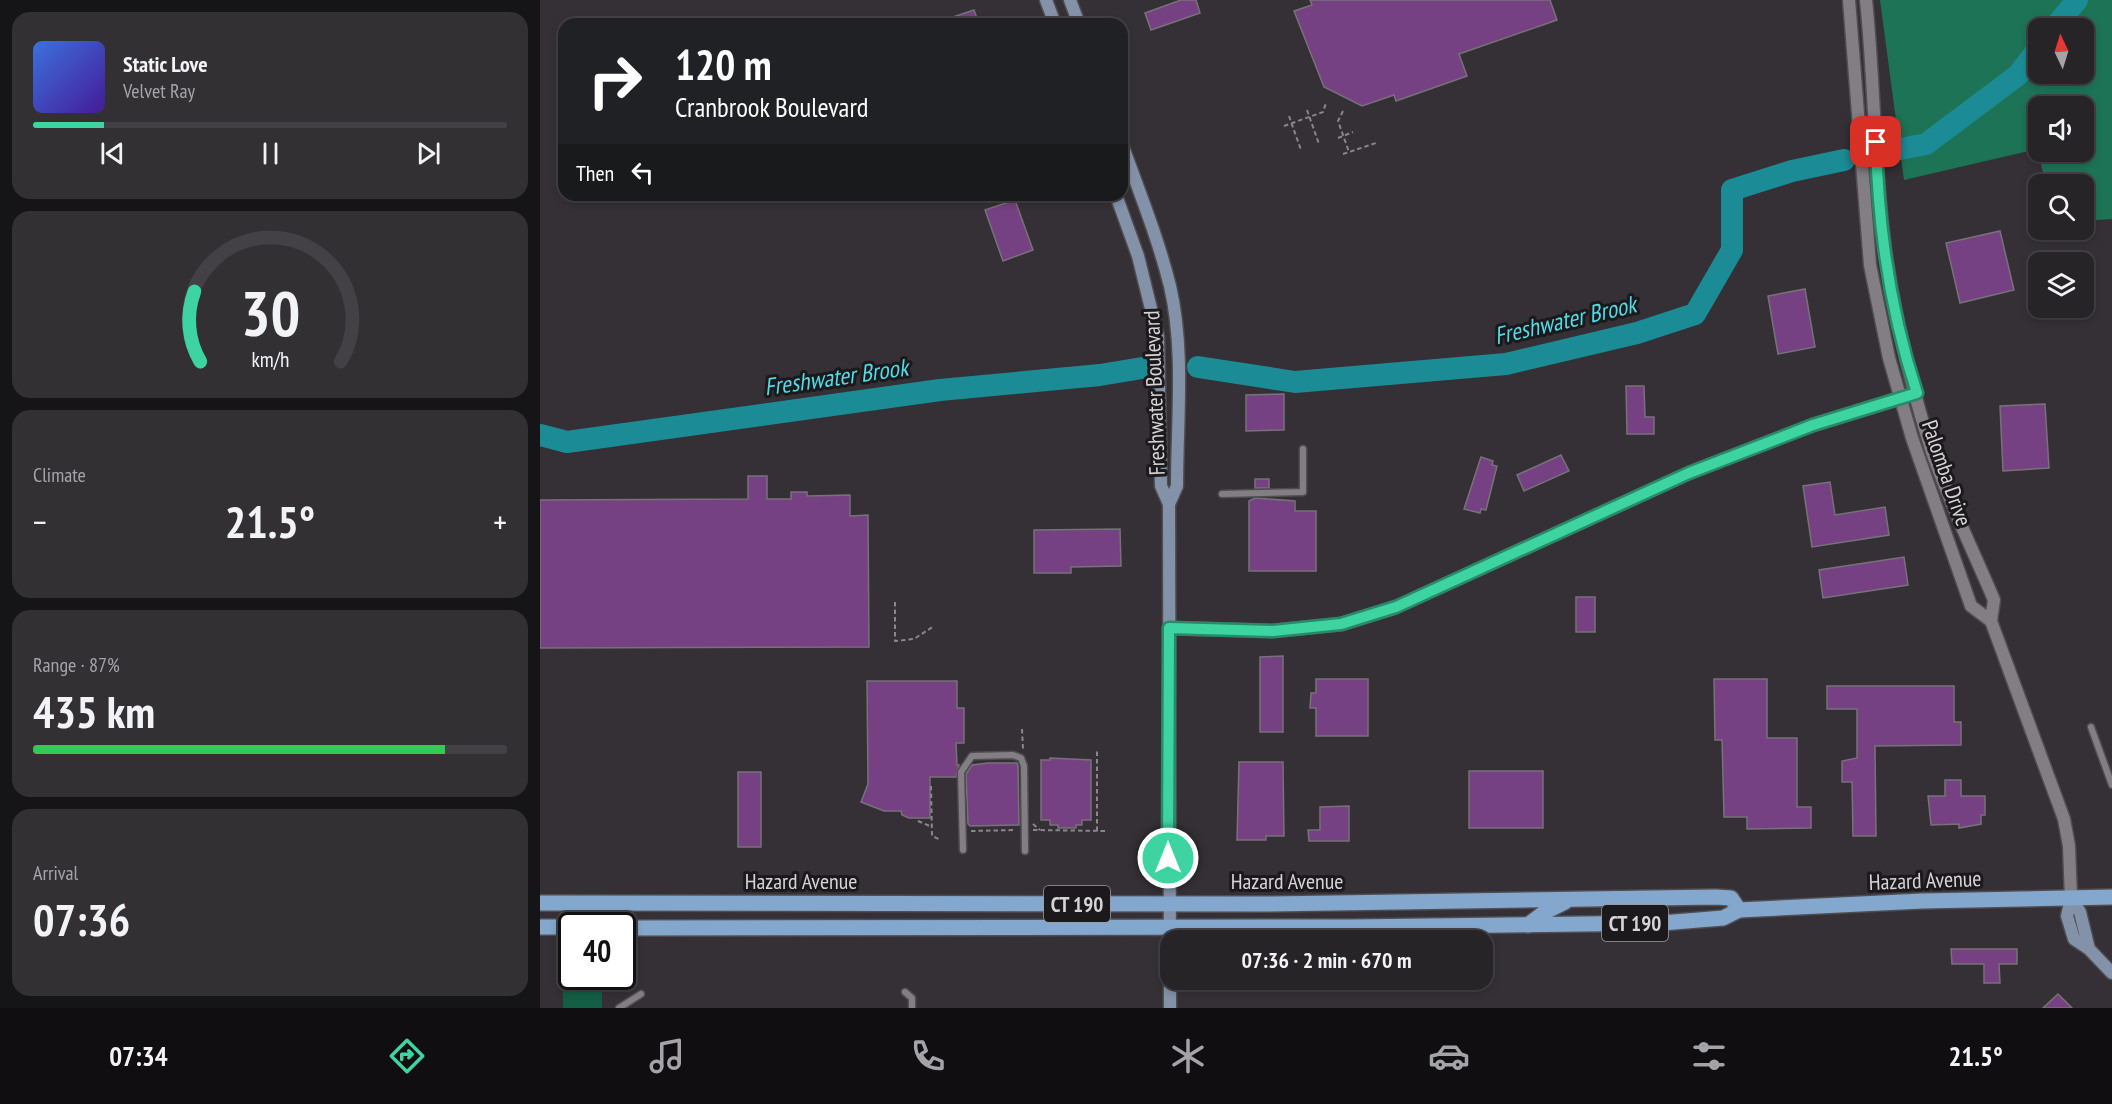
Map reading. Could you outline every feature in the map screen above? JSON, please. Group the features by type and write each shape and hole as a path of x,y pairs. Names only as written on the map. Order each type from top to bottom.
{"main road":[{"name":"Hazard Avenue","path":"540,903 1169,904 1724,897 1731,898 1739,910"},
{"name":"Hazard Avenue","path":"636,928 1528,925 1723,918 1739,910 2112,897"},
{"path":"1528,925 1555,906 1577,900"},
{"path":"796,903 796,928"},
{"path":"815,903 816,928"},
{"path":"540,927 558,927"}],"street":[{"path":"1046,0 1053,18"},
{"path":"1070,0 1077,18"},
{"name":"Palomba Drive","path":"1849,0 1870,265 1900,398 1926,480 1971,606 1991,621"},
{"name":"Palomba Drive","path":"1866,0 1882,220 1887,263 1905,351 1931,448 1994,600 1991,621 2064,819 2069,846 2071,898"},
{"name":"Freshwater Boulevard","path":"1128,162 1170,287 1176,332 1177,486 1169,504 1170,1008"},
{"name":"Freshwater Boulevard","path":"1118,201 1138,256 1158,338 1161,486 1169,504"},
{"path":"1866,221 1882,220"},
{"path":"1169,628 1273,631 1341,624 1396,607 1689,473 1813,425 1917,393"},
{"path":"2071,898 2080,912 2089,949 2112,973"}],"lane":[{"path":"1222,494 1303,492 1304,449"},
{"path":"2091,727 2112,785"},
{"path":"963,850 961,772 965,762 972,756 1013,754 1021,758 1024,766 1025,851"},
{"path":"905,992 912,998 912,1008"},
{"path":"619,1008 641,994"}],"path":[{"path":"1284,126 1323,112 1326,103"},
{"path":"1307,110 1319,144"},
{"path":"1343,111 1338,121 1349,152"},
{"path":"1289,116 1301,150"},
{"path":"1338,138 1353,132"},
{"path":"1343,154 1376,143"},
{"path":"895,602 895,641 914,639 934,626"},
{"path":"1096,831 1097,751"},
{"path":"931,786 932,836 941,840"},
{"path":"918,821 932,827"},
{"path":"970,831 1021,830"},
{"path":"1030,830 1108,831"}],"green space":[{"path":"1880,0 2112,0 2112,219 2094,220 2094,174 2043,174 2040,162 2094,162 2094,96 2028,96 2028,151 1904,180"},
{"path":"563,990 602,990 602,1008 563,1008"}],"building":[{"path":"1181,0 1196,0 1200,13 1151,30 1145,13"},
{"path":"1310,0 1550,0 1557,20 1459,54 1467,76 1396,101 1394,95 1362,106 1324,87 1294,11 1312,5"},
{"path":"974,10 977,18 950,18"},
{"path":"1015,201 1033,250 1003,261 985,210"},
{"path":"2000,231 2014,290 1960,303 1946,243"},
{"path":"1805,289 1815,347 1778,354 1768,296"},
{"path":"1626,386 1644,386 1645,417 1654,417 1654,434 1627,434"},
{"path":"1284,394 1284,430 1246,431 1246,395"},
{"path":"2045,404 2049,468 2003,471 2000,406"},
{"path":"1561,455 1569,471 1524,491 1517,475"},
{"path":"1481,457 1493,461 1492,465 1497,466 1486,510 1481,509 1480,513 1464,509"},
{"path":"748,476 767,476 767,499 791,499 791,492 807,492 807,496 850,495 850,516 868,515 869,647 540,648 540,500 748,499"},
{"path":"1255,479 1269,479 1269,488 1255,488"},
{"path":"1830,482 1835,515 1885,507 1889,535 1812,547 1803,486"},
{"path":"1255,498 1295,501 1295,511 1316,511 1316,571 1249,571 1249,501"},
{"path":"1120,529 1121,566 1071,567 1071,573 1034,573 1034,530"},
{"path":"1904,557 1908,585 1823,598 1819,570"},
{"path":"1576,597 1595,597 1595,632 1576,632"},
{"path":"1283,656 1283,732 1260,732 1260,657"},
{"path":"1316,679 1368,679 1368,736 1316,736 1316,708 1310,708 1311,693 1316,693"},
{"path":"1714,679 1767,679 1767,738 1797,738 1797,807 1811,807 1811,828 1747,829 1747,817 1724,817 1722,740 1715,740"},
{"path":"867,681 957,681 957,708 964,708 964,743 956,743 957,765 959,765 956,777 930,777 930,818 909,818 902,815 901,811 884,811 861,802 868,784"},
{"path":"1827,686 1954,686 1954,722 1961,722 1961,745 1875,746 1876,836 1853,836 1852,782 1842,782 1842,761 1857,758 1857,709 1827,709"},
{"path":"1050,758 1091,760 1091,820 1082,820 1082,825 1076,825 1076,828 1058,828 1058,825 1050,825 1050,820 1041,820 1041,760 1050,760"},
{"path":"1239,762 1283,762 1284,836 1266,836 1266,840 1237,840"},
{"path":"1017,763 1019,825 970,826 968,824 966,774 972,765"},
{"path":"1469,771 1543,771 1543,828 1469,828"},
{"path":"738,772 761,772 761,847 738,847"},
{"path":"1945,780 1961,780 1961,796 1985,796 1985,815 1981,815 1981,824 1959,828 1959,824 1931,825 1928,796 1945,796"},
{"path":"1349,806 1349,841 1309,841 1308,830 1320,830 1320,807"},
{"path":"1951,949 2017,949 2017,964 1999,964 2000,983 1984,983 1984,964 1952,964"},
{"path":"2058,994 2072,1008 2043,1008"}],"waterway":[{"name":"Freshwater Brook","path":"2062,18 2077,0"},
{"name":"Freshwater Brook","path":"1895,150 1926,144 2018,75 2028,62"},
{"name":"Freshwater Brook","path":"1198,367 1295,382 1506,364 1637,333 1695,314 1732,250 1732,190 1792,171 1844,160"},
{"name":"Freshwater Brook","path":"540,435 567,442 940,390 1100,375 1142,368"}],"route":[{"path":"1168,858 1169,628 1273,631 1341,624 1396,607 1689,473 1813,425 1917,393 1907,362 1887,263 1877,175 1876,142"}]}
